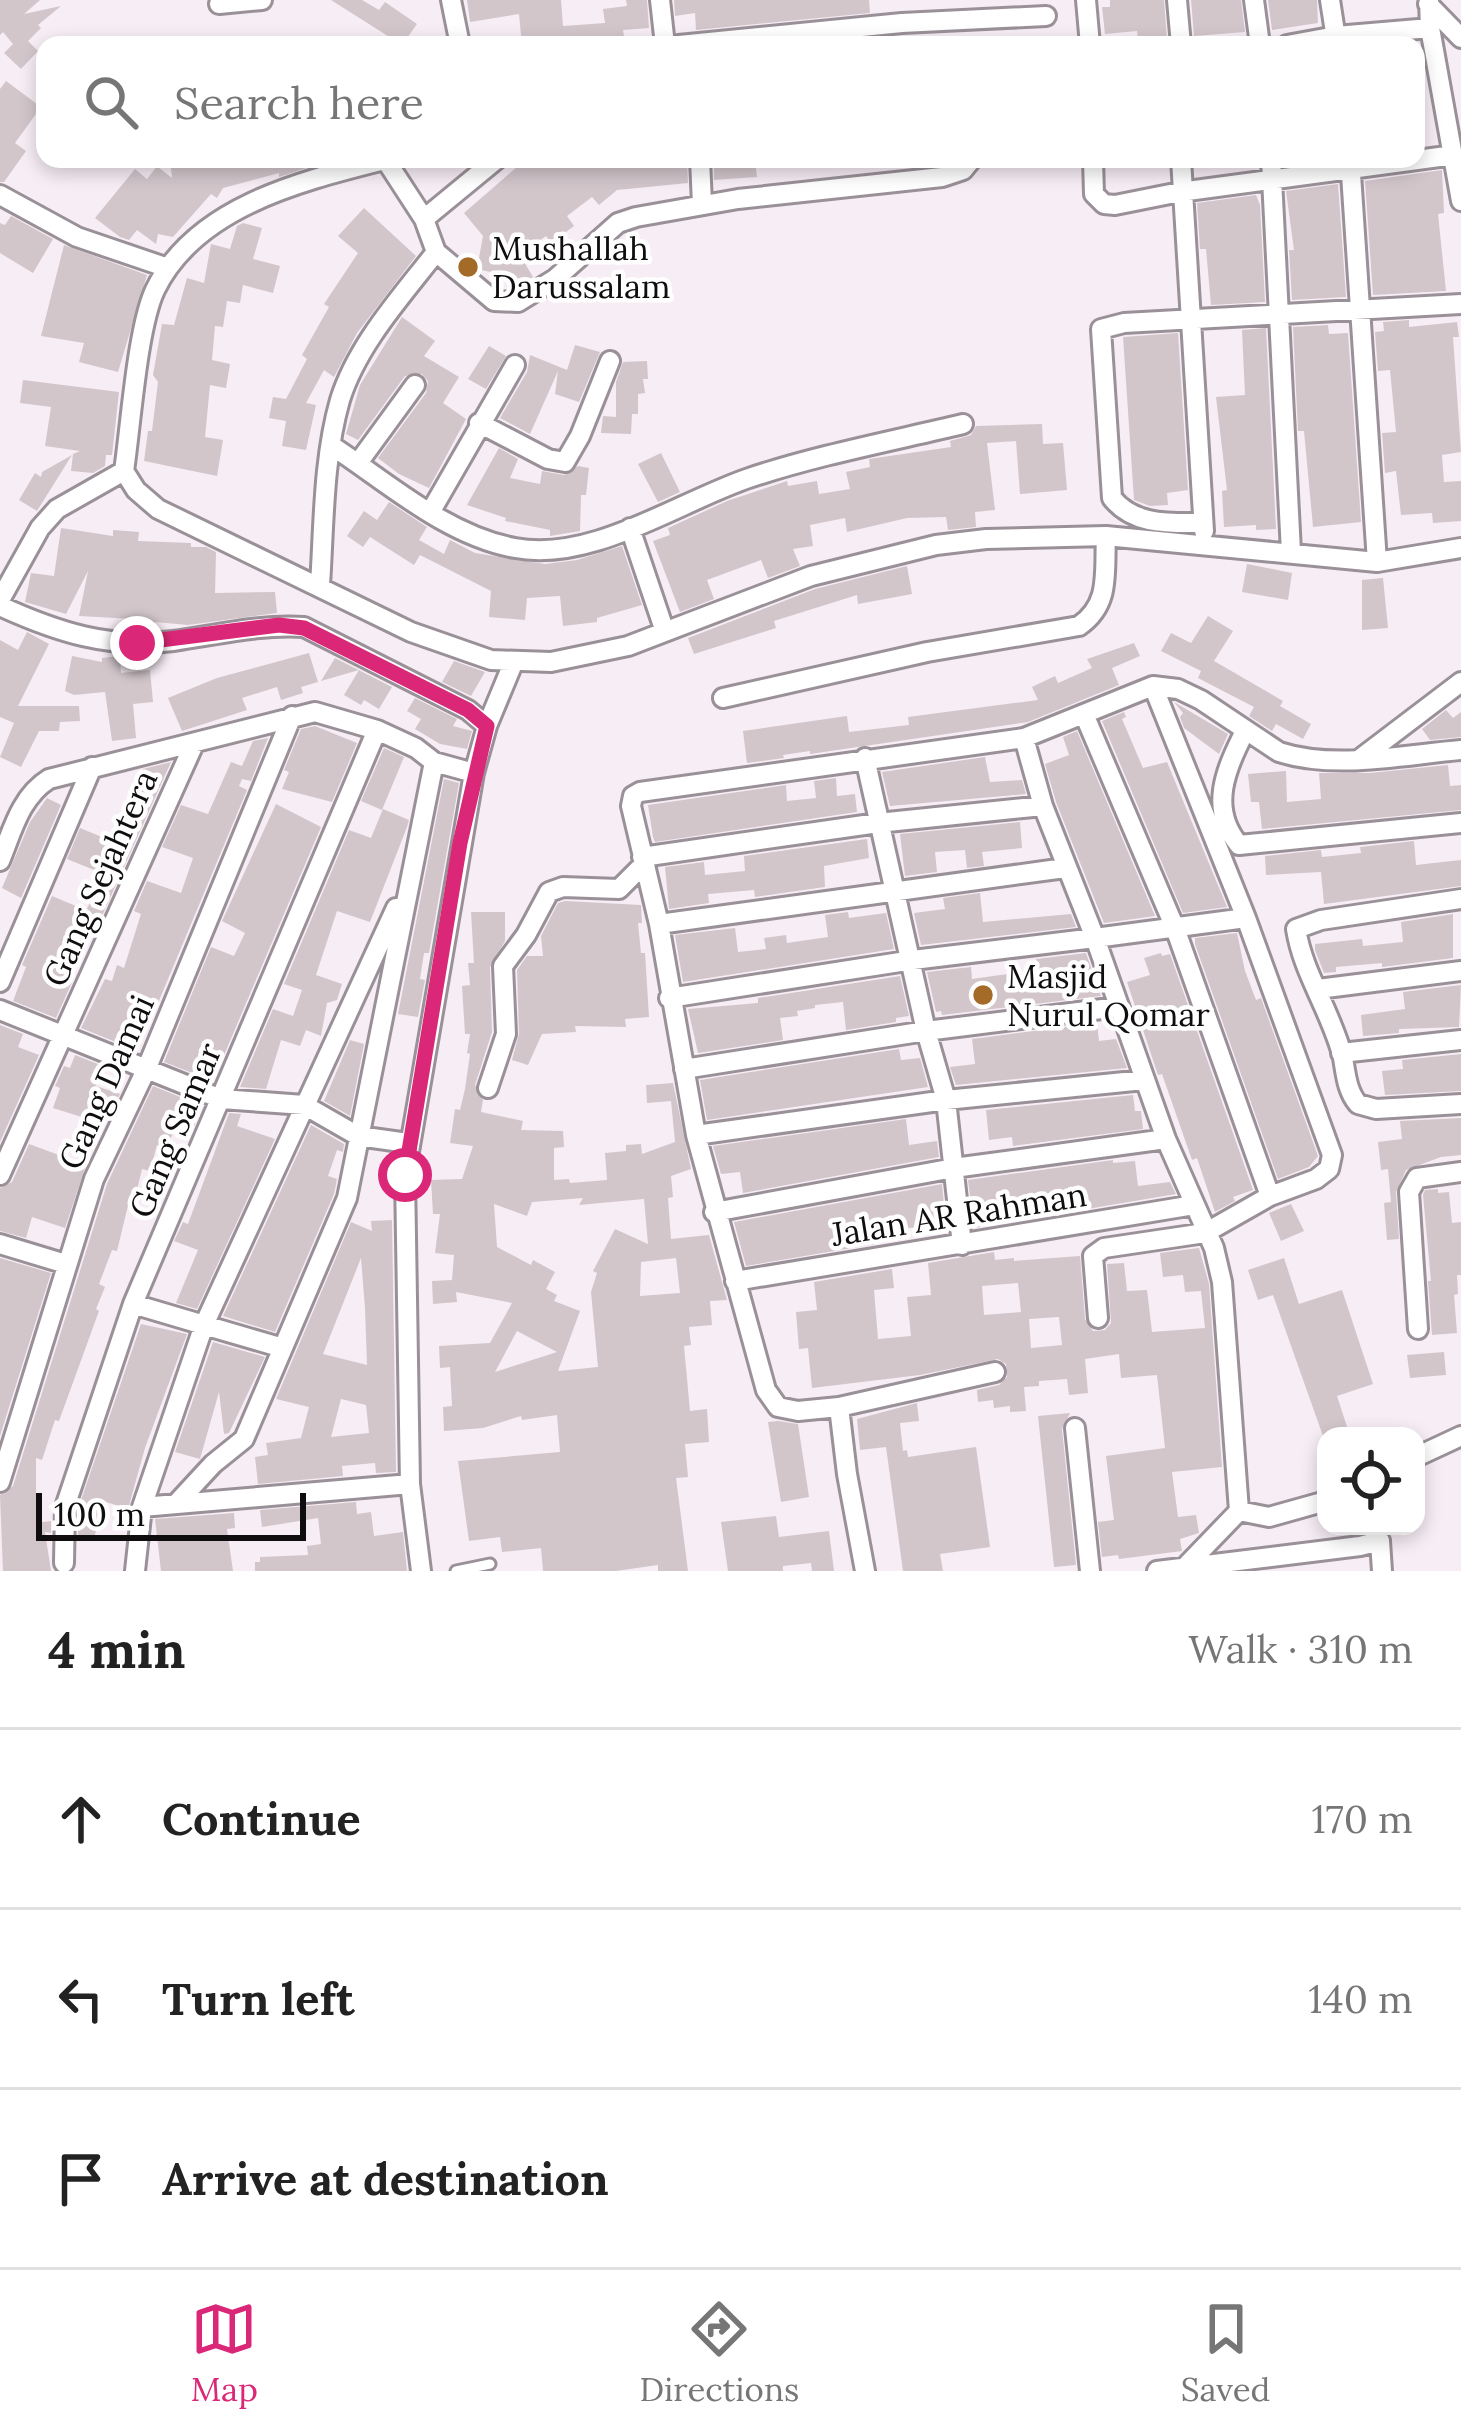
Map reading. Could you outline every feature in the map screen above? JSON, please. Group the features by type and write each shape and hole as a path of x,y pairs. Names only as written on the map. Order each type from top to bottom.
{"street":[{"path":"219,4 262,0"},
{"path":"452,0 458,36"},
{"path":"660,0 664,36"},
{"path":"899,0 902,23"},
{"path":"1086,0 1089,36"},
{"path":"1177,0 1180,36"},
{"path":"1254,0 1259,36"},
{"path":"1330,0 1336,36"},
{"path":"1428,2 1461,201"},
{"path":"1428,2 1461,38"},
{"path":"770,36 1046,16"},
{"path":"1368,36 1430,28"},
{"path":"1425,158 1454,155"},
{"path":"354,168 259,199 195,240 168,268 148,312 124,471 136,490 158,509 411,632 472,655 514,661 575,659 665,632 811,576 936,545 986,539 1106,536 1377,562 1461,548"},
{"path":"393,168 424,219 436,252 494,302 518,302 555,279 618,223 702,205 942,177 965,168"},
{"path":"424,219 472,168"},
{"path":"700,168 702,205"},
{"path":"1093,168 1094,194 1104,204 1180,192 1271,169 1291,552"},
{"path":"1180,168 1207,545"},
{"path":"1350,168 1377,562"},
{"path":"0,195 77,237 168,268"},
{"path":"320,586 340,400 354,367 436,252"},
{"path":"1203,523 1152,523 1115,504 1101,363 1100,334 1106,325 1461,304"},
{"path":"479,423 548,459 565,462 610,361"},
{"path":"431,512 515,365"},
{"path":"358,463 415,385"},
{"path":"332,446 431,512 509,548 539,552 630,528 749,478 963,424"},
{"path":"124,471 57,509 40,528 0,603 59,632 111,642 166,642 279,625 304,628 468,710 487,726"},
{"path":"630,528 665,632"},
{"path":"723,698 927,652 1079,626 1096,615 1102,595 1106,536"},
{"path":"421,1571 410,1484 405,1249 408,1143 474,773 514,661"},
{"path":"1361,758 1461,682"},
{"path":"995,1372 839,1407 798,1411 778,1407 771,1400 714,1212 630,801 640,792 1024,738 1153,686 1178,689 1297,757 1361,758 1461,750"},
{"path":"1098,1318 1093,1256 1104,1248 1205,1233 1270,1196 1324,1173 1332,1155 1246,918 1153,686"},
{"path":"0,861 34,790 49,779 292,716 315,712 377,730 434,762 474,773"},
{"path":"1084,714 1174,928 1270,1196"},
{"name":"Gang Damai","path":"0,1482 94,1179 146,1070 292,716"},
{"name":"Gang Samar","path":"64,1564 65,1507 133,1304 377,730"},
{"path":"1245,731 1224,773 1220,793 1230,833 1239,844 1461,824"},
{"path":"1024,738 1065,868 1166,1139 1214,1248 1222,1282 1239,1511 1186,1566"},
{"name":"Gang Sejahtera","path":"0,1175 194,744"},
{"path":"865,758 946,1100 962,1245"},
{"path":"176,1504 244,1439 347,1198 434,762"},
{"path":"0,982 92,767"},
{"path":"488,1088 506,1034 503,966 548,892 563,887 620,889 642,861 878,824 1043,806"},
{"path":"658,924 1065,868"},
{"path":"135,1571 142,1507 204,1325 408,881"},
{"path":"1461,899 1296,929 1332,1018 1352,1097 1365,1108 1461,1103"},
{"path":"669,998 913,960 1246,918"},
{"path":"1318,989 1461,971"},
{"path":"684,1069 926,1030 1118,1007"},
{"path":"0,1010 220,1099 304,1105 358,1136 408,1143"},
{"path":"1341,1053 1461,1040"},
{"path":"696,1135 946,1100 1144,1081"},
{"path":"714,1212 954,1168 1166,1139"},
{"path":"1418,1329 1409,1192 1417,1178 1461,1172"},
{"name":"Jalan AR Rahman","path":"735,1281 1194,1205"},
{"path":"0,1244 66,1264"},
{"path":"133,1304 283,1348"},
{"path":"839,1407 865,1571"},
{"path":"1076,1428 1090,1571"},
{"path":"1425,1453 1461,1436"},
{"path":"142,1507 410,1484"},
{"path":"1239,1511 1269,1517 1317,1504"},
{"path":"1157,1571 1380,1540 1382,1571"}],"lane":[{"path":"455,1571 490,1564"}],"building":[{"path":"0,0 40,0 24,14 61,6 38,25 41,28 28,41 36,53 21,69 4,53 13,44 3,32 0,35"},
{"path":"331,0 362,0 379,10 385,2 417,24 408,36 388,36"},
{"path":"467,0 561,0 563,26 605,23 603,9 627,6 626,0 647,0 649,28 623,30 624,36 521,36 519,14 470,22"},
{"path":"674,0 869,0 870,13 696,30 695,13 675,16"},
{"path":"1110,0 1164,0 1167,36 1137,36 1137,31 1105,34 1102,7 1110,7"},
{"path":"1191,0 1241,0 1245,32 1194,36"},
{"path":"1268,0 1317,0 1318,23 1272,30"},
{"path":"6,81 36,103 36,114 15,143 26,151 4,182 0,182 0,89"},
{"path":"155,168 172,178 171,168 306,168 223,188 217,198 211,194 173,237 158,234 156,244 137,230 129,240 120,237 95,218 135,169 147,179"},
{"path":"516,168 687,168 688,183 617,190 599,205 592,197 567,216 574,226 551,243 546,236 520,255 533,277 515,288 508,276 477,269 483,236 464,213"},
{"path":"714,168 756,168 757,177 714,180"},
{"path":"1442,170 1444,213 1438,214 1446,291 1373,295 1365,181"},
{"path":"1338,184 1346,297 1292,300 1289,250 1294,250 1286,191"},
{"path":"1256,195 1265,302 1211,305 1197,203"},
{"path":"364,208 416,256 357,333 334,377 324,370 306,403 316,405 306,450 282,446 286,421 269,418 273,397 286,399 307,359 302,355 329,307 324,304 358,253 338,236"},
{"path":"11,216 53,239 33,273 0,253 0,223 5,225"},
{"path":"237,226 262,228 253,259 280,266 273,293 243,285 240,303 227,301 223,327 215,326 212,360 230,364 226,388 210,385 205,437 223,440 217,476 144,461 148,431 152,431 158,382 153,375 162,324 174,325 187,278 204,283 211,244 230,249"},
{"path":"64,245 147,275 118,372 79,362 84,343 41,336"},
{"path":"402,317 435,341 424,356 459,377 443,403 466,419 429,488 378,458 426,393 428,381 422,374 405,376 358,440 346,434 360,385"},
{"path":"1409,320 1409,327 1457,322 1459,337 1453,337 1461,452 1442,455 1444,482 1461,481 1461,521 1433,523 1432,513 1401,515 1396,471 1385,473 1382,433 1396,432 1390,370 1378,371 1375,332 1384,331 1383,322"},
{"path":"1328,325 1329,334 1348,333 1361,522 1313,527 1304,431 1298,431 1293,327"},
{"path":"1266,328 1276,529 1224,527 1222,491 1227,490 1216,397 1245,395 1242,330"},
{"path":"1178,333 1188,490 1167,493 1168,505 1150,506 1134,500 1123,337"},
{"path":"575,345 600,352 579,402 555,394 558,371 530,434 500,418 527,372 530,355 567,370"},
{"path":"489,346 506,356 486,389 468,379"},
{"path":"647,361 645,393 638,394 631,434 601,433 603,416 616,417 616,382 623,362"},
{"path":"23,380 119,392 112,455 106,455 105,466 93,473 71,471 73,454 80,451 45,446 51,407 20,403"},
{"path":"1042,424 1043,444 1063,443 1067,490 1020,494 1016,441 987,443 995,510 975,512 976,527 948,530 946,517 907,518 847,532 845,518 810,525 813,546 793,549 800,566 768,578 761,560 707,580 714,599 680,612 653,541 670,535 668,528 787,481 788,486 817,481 819,494 850,489 846,472 870,467 869,459 951,447 950,441 971,435 976,426"},
{"path":"499,448 518,459 510,478 540,484 542,471 564,475 578,466 589,468 586,495 581,495 580,531 550,536 550,530 505,521 467,505"},
{"path":"661,453 680,492 658,502 638,464"},
{"path":"72,455 37,511 19,500 35,473 41,477"},
{"path":"389,502 427,527 419,540 444,554 450,540 475,553 545,564 622,546 642,605 597,618 597,622 563,626 560,596 527,598 525,620 489,617 491,591 420,555 414,565 370,537 363,547 347,536 364,511 377,520"},
{"path":"61,528 113,536 113,530 139,532 138,541 206,547 216,552 215,593 275,592 277,613 188,625 155,622 155,628 133,626 133,619 79,616 88,571 66,614 25,602 31,573 54,576"},
{"path":"1247,564 1292,573 1288,600 1242,592"},
{"path":"907,566 912,594 858,604 857,595 774,621 776,628 694,654 688,638 815,589"},
{"path":"1383,578 1388,628 1362,630 1362,580"},
{"path":"1208,616 1233,631 1214,661 1283,701 1280,706 1311,724 1303,739 1276,724 1272,731 1249,716 1254,707 1198,678 1201,671 1161,651 1171,633 1191,643"},
{"path":"27,632 49,644 18,706 79,706 80,721 60,722 59,731 39,731 21,767 0,757 14,723 0,717 0,640 18,650"},
{"path":"1134,643 1140,656 1112,668 1119,685 1028,722 747,763 743,731 847,716 849,732 909,725 908,717 1038,700 1032,687 1055,676 1058,683 1092,668 1087,659"},
{"path":"309,653 318,682 301,687 303,693 281,700 277,687 242,698 247,710 182,731 168,698 217,678"},
{"path":"72,656 102,662 102,658 120,656 121,673 150,670 153,702 133,704 136,738 112,741 105,692 74,695 65,691"},
{"path":"335,658 359,670 321,681"},
{"path":"454,661 485,672 471,696 442,682"},
{"path":"359,670 392,687 379,709 344,695"},
{"path":"415,698 457,719 453,726 472,731 467,749 440,744 415,729 421,719 407,711"},
{"path":"1174,702 1228,734 1219,754 1184,728 1183,713"},
{"path":"1446,710 1453,718 1461,712 1461,737 1430,740 1422,729"},
{"path":"1124,712 1122,719 1143,768 1167,762 1227,907 1183,913 1102,721"},
{"path":"315,726 357,743 332,802 282,789 289,772 284,770 301,729"},
{"path":"1077,731 1155,916 1104,923 1045,764 1069,755 1063,737"},
{"path":"268,738 251,781 242,779 239,786 247,790 138,1051 81,1028 105,979 112,981 117,965 124,968 141,914 134,911 147,881 181,893 193,858 162,847 181,805 208,814 231,762 242,766 253,741"},
{"path":"384,748 404,757 382,810 361,801"},
{"path":"985,757 990,782 1022,780 1026,794 890,806 882,772"},
{"path":"171,762 98,925 82,919 104,874 67,859 80,828 114,842 137,775"},
{"path":"1448,765 1450,786 1461,785 1461,810 1262,829 1259,802 1251,802 1248,774 1286,771 1287,802 1321,799 1319,773"},
{"path":"836,778 837,796 855,794 857,812 655,842 653,837 648,805 786,785 787,801 816,798 814,781"},
{"path":"444,779 459,783 429,953 424,953 418,1017 398,1014"},
{"path":"47,798 61,805 21,898 2,888 30,822"},
{"path":"276,804 321,827 213,1081 164,1062 211,947 234,956 245,933 222,921"},
{"path":"383,809 409,820 370,922 337,911 316,975 342,984 337,1000 327,1003 321,1036 306,1030 300,1046 281,1040 266,1089 240,1087 273,1009 293,1016 302,990 284,984 349,830 371,838"},
{"path":"1020,822 1022,848 982,852 984,866 967,868 965,850 935,852 937,872 905,876 900,834"},
{"path":"867,839 869,858 824,866 825,887 755,897 754,890 708,894 709,903 669,909 665,867 704,862 705,875 745,871 744,856"},
{"path":"1414,841 1416,865 1461,860 1461,886 1324,904 1321,872 1266,875 1265,856 1321,850 1322,857"},
{"path":"980,893 983,922 1071,914 1076,927 921,945 914,913 945,909 943,898"},
{"path":"52,896 83,909 57,971 74,978 56,1018 13,1001 26,967 22,965"},
{"path":"558,903 641,905 642,923 638,923 649,1017 625,1019 626,1027 575,1026 576,1032 542,1034 528,1065 512,1060 519,1034 517,970 527,956 543,956 541,936"},
{"path":"471,912 505,912 505,941 490,967 492,1032 475,1085 483,1100 481,1112 523,1121 521,1130 563,1131 564,1147 554,1148 554,1180 607,1180 605,1153 641,1144 642,1154 675,1142 671,1101 647,1103 646,1085 673,1083 691,1169 671,1176 671,1239 709,1235 727,1300 710,1301 712,1325 689,1327 691,1345 684,1346 690,1411 707,1409 709,1442 685,1444 688,1477 676,1478 688,1571 658,1571 658,1565 616,1571 543,1571 541,1548 502,1552 500,1537 469,1541 458,1461 560,1452 557,1415 522,1420 521,1416 483,1428 444,1431 443,1407 452,1406 450,1367 440,1368 439,1346 490,1343 512,1303 456,1292 457,1302 433,1304 432,1281 452,1280 454,1255 435,1253 440,1214 433,1214 431,1180 462,1179 473,1146 450,1143 470,1054 462,986 470,985 468,963 474,963","holes":["583,1198 579,1205 644,1199 648,1244 615,1229 593,1271 597,1273 591,1292 598,1367 558,1371 580,1311 554,1301 557,1295 546,1289 555,1272 497,1247 494,1204 527,1216 532,1202","676,1258 680,1293 640,1296 641,1262","517,1331 557,1352 495,1372"]},
{"path":"848,912 849,918 886,913 894,949 683,982 675,935 735,928 738,952 766,949 764,938 786,935 787,943 828,937 825,915"},
{"path":"1453,914 1453,958 1336,967 1336,972 1324,973 1315,950 1315,944 1362,939 1363,946 1403,942 1401,922"},
{"path":"1237,933 1245,971 1256,1000 1261,998 1318,1156 1309,1167 1278,1179 1195,944 1195,938"},
{"path":"1086,953 1101,996 936,1012 927,972 971,967 972,979 1038,971 1036,959"},
{"path":"1170,954 1253,1190 1233,1197 1235,1201 1215,1212 1197,1158 1192,1160 1162,1074 1158,1075 1127,982 1150,975 1144,958"},
{"path":"900,976 909,1016 896,1018 896,1022 846,1030 843,1002 815,1005 797,1011 798,1016 780,1018 783,1040 698,1053 688,1009 758,1003 758,998"},
{"path":"1461,985 1459,1027 1399,1029 1399,1033 1363,1036 1361,1015 1405,1009 1403,992"},
{"path":"1097,1023 1099,1041 1116,1039 1127,1068 956,1085 950,1067 975,1064 972,1039"},
{"path":"0,1025 23,1034 18,1047 39,1055 0,1142"},
{"path":"350,1040 364,1044 350,1116 324,1101"},
{"path":"899,1049 901,1060 920,1058 928,1087 707,1120 700,1080"},
{"path":"1461,1054 1461,1091 1385,1095 1382,1071 1403,1069 1402,1060"},
{"path":"75,1055 103,1066 96,1086 120,1094 110,1114 88,1107 85,1118 53,1108 60,1088 55,1086"},
{"path":"153,1086 190,1101 183,1119 195,1124 189,1138 174,1131 166,1149 157,1145 150,1171 142,1169 137,1190 132,1189 117,1251 112,1250 99,1284 105,1287 99,1311 59,1421 55,1420 42,1460 36,1458 36,1523 51,1521 51,1533 45,1532 51,1571 3,1571 0,1495 13,1486 107,1184"},
{"path":"1133,1095 1143,1129 1013,1146 1012,1137 989,1140 986,1110"},
{"path":"229,1113 241,1114 237,1126 275,1139 197,1309 176,1303 198,1250 174,1241 183,1222 188,1224"},
{"path":"1461,1118 1461,1155 1406,1170 1396,1192 1399,1239 1387,1240 1388,1169 1381,1170 1378,1142 1402,1139 1400,1121"},
{"path":"906,1119 909,1145 937,1141 939,1157 743,1193 740,1172 721,1174 713,1146"},
{"path":"311,1125 344,1144 343,1152 337,1150 328,1176 337,1179 334,1194 275,1332 223,1316"},
{"path":"29,1144 86,1165 65,1228 32,1217 26,1238 0,1231 0,1188 12,1182"},
{"path":"1135,1161 1138,1186 1170,1182 1176,1194 974,1228 968,1180"},
{"path":"942,1184 946,1226 885,1229 887,1242 746,1266 734,1222"},
{"path":"1438,1189 1438,1193 1449,1192 1452,1223 1461,1222 1461,1275 1457,1275 1458,1294 1454,1295 1457,1333 1432,1335 1423,1195 1425,1190"},
{"path":"1291,1204 1304,1231 1281,1241 1269,1213"},
{"path":"392,1220 396,1472 376,1473 375,1463 342,1466 343,1476 258,1484 255,1457 268,1455 266,1443 301,1438 309,1407 276,1399 351,1222 372,1231 371,1221","holes":["361,1258 365,1308 367,1365 323,1354","341,1399 366,1405 369,1433 331,1437"]},
{"path":"1199,1248 1209,1284 1222,1467 1172,1472 1178,1517 1196,1515 1199,1533 1180,1539 1182,1551 1102,1557 1098,1522 1114,1520 1106,1456 1165,1448 1157,1375 1121,1378 1119,1354 1085,1359 1088,1393 1069,1395 1067,1379 1039,1381 1039,1386 1024,1387 1026,1411 1010,1412 1010,1406 994,1408 993,1400 978,1402 977,1390 999,1385 1007,1377 1006,1364 998,1359 920,1375 812,1388 808,1348 799,1349 796,1312 817,1310 814,1282 892,1269 894,1288 874,1290 878,1339 911,1336 907,1297 931,1295 928,1263 994,1252 995,1260 1014,1261 1080,1256 1085,1319 1093,1331 1105,1330 1111,1323 1107,1264 1124,1263 1127,1291 1147,1290 1152,1332 1205,1328 1201,1291 1185,1292 1183,1275 1163,1277 1160,1253","holes":["1018,1283 1021,1312 984,1315 982,1286","1059,1317 1062,1345 1031,1348 1029,1319"]},
{"path":"0,1258 51,1273 0,1436"},
{"path":"1284,1258 1299,1304 1342,1290 1373,1384 1337,1396 1347,1427 1320,1427 1273,1295 1258,1300 1248,1270"},
{"path":"141,1324 187,1334 128,1509 103,1501 94,1539 78,1537 78,1509"},
{"path":"213,1342 265,1357 229,1433 224,1434 219,1392 200,1459 175,1452"},
{"path":"1444,1352 1446,1375 1410,1378 1407,1355"},
{"path":"917,1403 919,1421 900,1423 908,1457 976,1447 990,1547 940,1554 943,1571 903,1571 886,1447 860,1450 857,1419"},
{"path":"1070,1413 1062,1429 1076,1565 1054,1567 1038,1416"},
{"path":"768,1422 798,1424 809,1497 781,1502"},
{"path":"356,1502 357,1514 371,1512 374,1536 403,1532 407,1571 255,1571 260,1557 308,1555 307,1546 321,1544 318,1518 262,1527 260,1510"},
{"path":"234,1513 235,1528 227,1529 233,1571 161,1571 155,1519"},
{"path":"776,1516 779,1537 829,1531 834,1571 812,1571 811,1563 783,1566 783,1571 728,1571 721,1522"}],"place":[{"name":"Mushallah Darussalam","path":"468,267"},
{"name":"Masjid Nurul Qomar","path":"983,995"}],"route":[{"path":"137,643 279,625 304,628 468,710 487,726 460,843 405,1175"}]}
